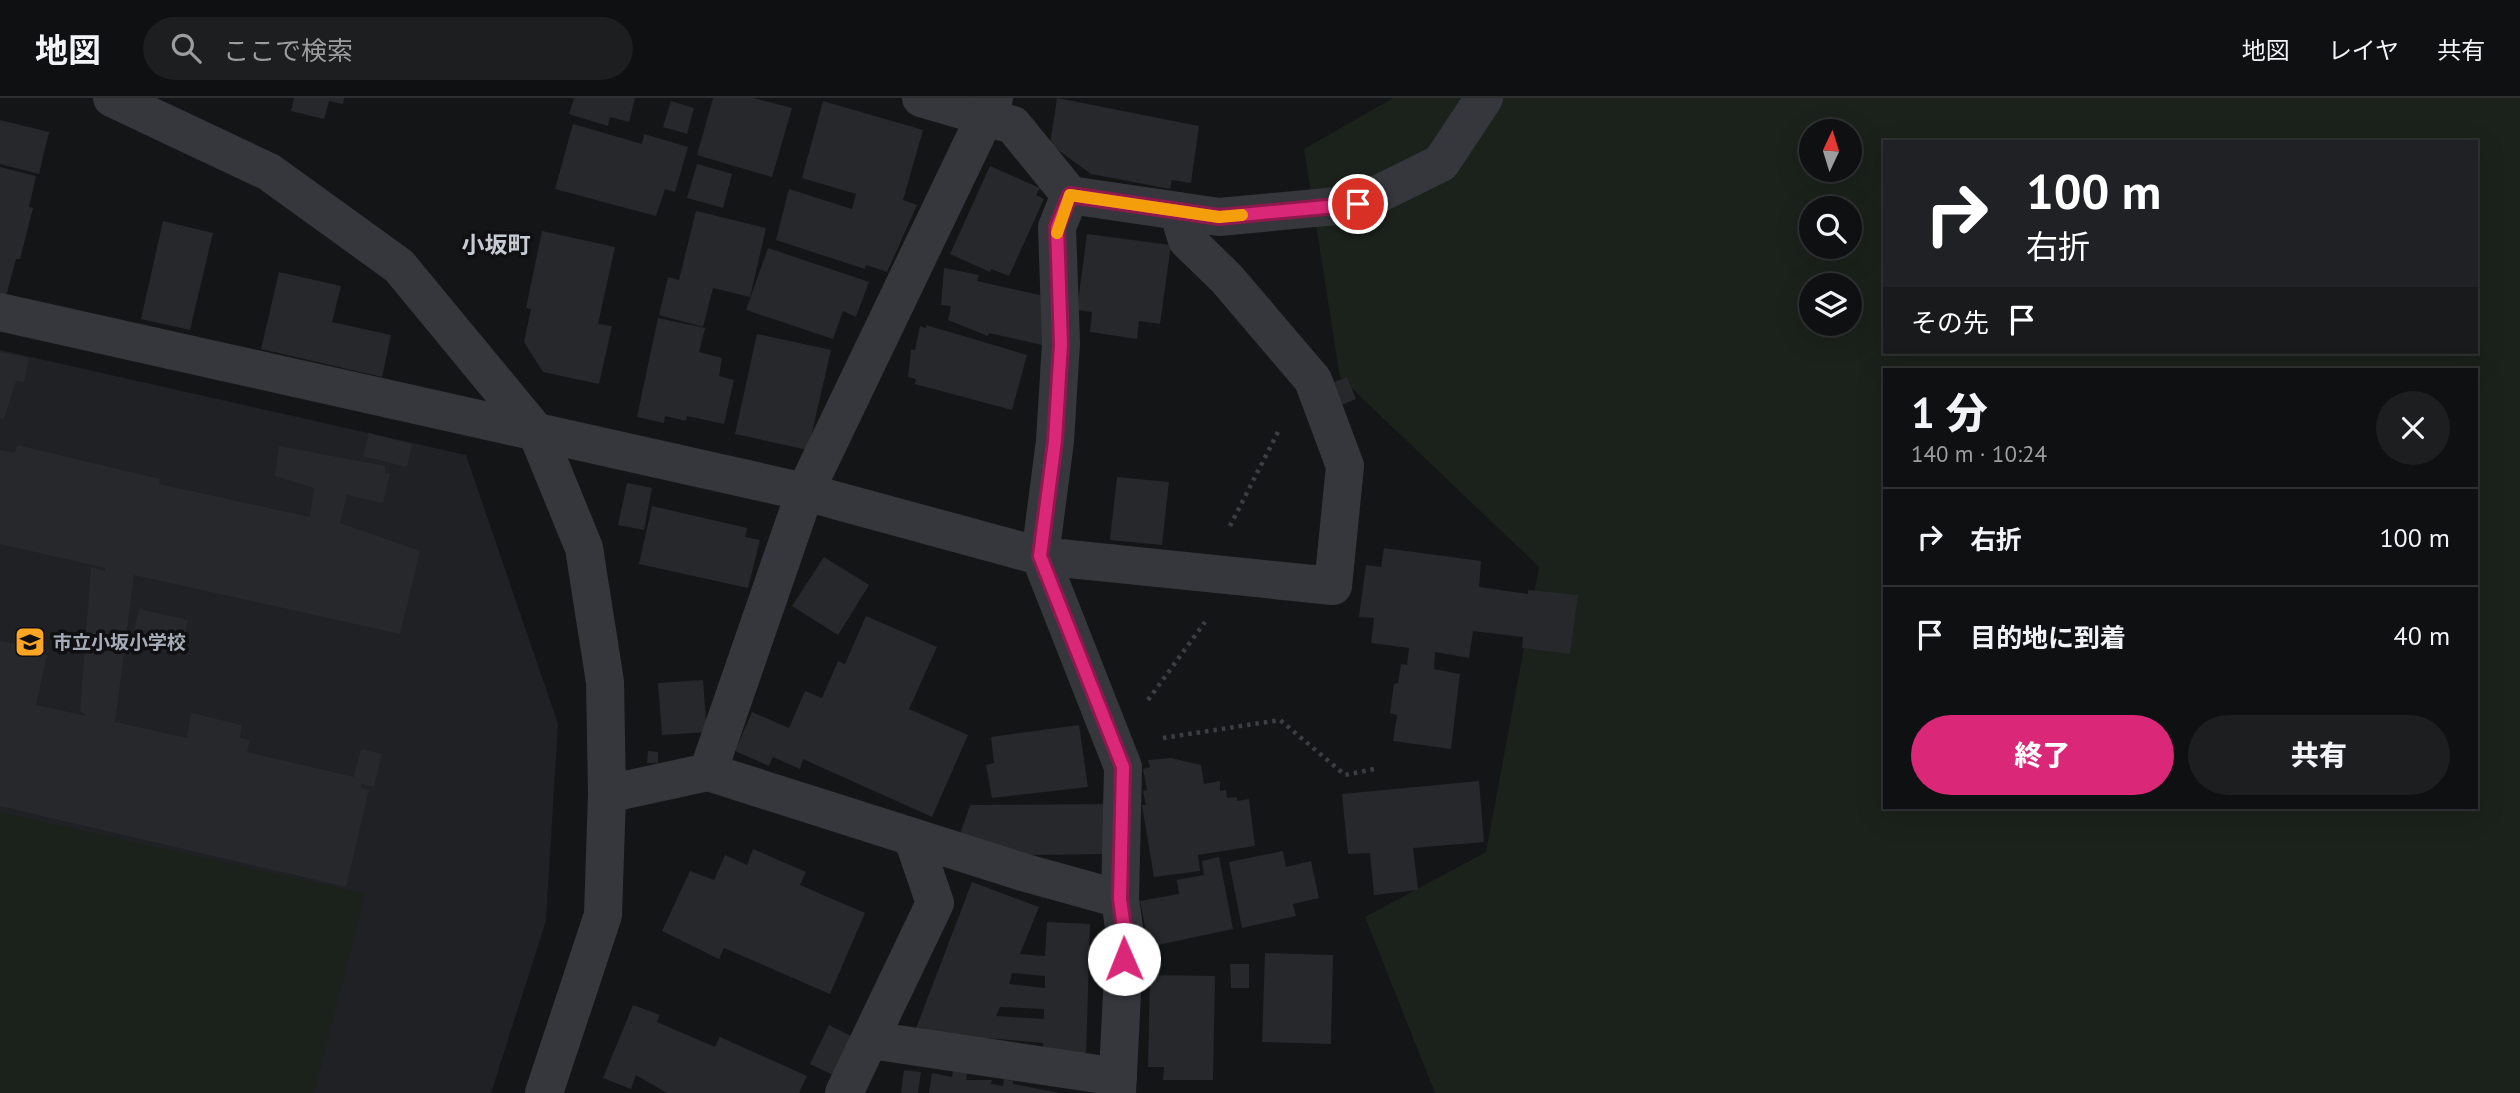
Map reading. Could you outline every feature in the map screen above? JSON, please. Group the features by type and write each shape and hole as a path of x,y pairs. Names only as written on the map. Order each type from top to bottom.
{"street":[{"path":"112,98 269,172 398,266 537,433 584,548 605,682 607,794 603,915 544,1093"},
{"path":"921,98 989,108 1013,125 1070,195 1219,217 1358,204 1441,163 1484,98"},
{"path":"708,772 805,492 989,108"},
{"path":"872,1040 1118,1085 1125,935 1120,899 1123,767 1040,556 1055,441 1061,344 1057,227 1070,195"},
{"path":"0,312 805,492 1040,556 1333,586 1345,466 1313,380 1227,279 1187,240 1178,211"},
{"path":"607,794 708,772 913,839 1120,899"},
{"path":"844,1093 872,1040 935,903 913,839"}],"path":[{"path":"1114,746 1223,574 1284,420 1321,403"},
{"path":"1114,746 1280,720 1345,775 1374,768"}],"shaded area":[{"path":"1393,98 2520,98 2520,1093 1435,1093 1365,917 1486,852 1539,567 1340,377 1304,149"},
{"path":"0,350 466,455 558,724 546,921 491,1093 0,1093"},
{"path":"0,812 365,894 314,1093 0,1093"}],"building":[{"path":"294,98 344,98 343,104 329,101 324,119 291,111"},
{"path":"574,98 635,98 629,122 610,117 608,126 569,114"},
{"path":"713,98 753,98 792,108 772,177 697,155"},
{"path":"1057,98 1199,126 1191,183 1172,180 1170,189 1091,174 1050,144"},
{"path":"671,101 694,108 687,134 663,127"},
{"path":"823,101 923,130 903,200 917,205 887,272 866,265 865,269 776,240 789,189 852,209 856,194 802,178"},
{"path":"0,120 49,132 39,174 0,164"},
{"path":"573,124 642,144 644,134 688,147 675,192 665,189 656,216 555,189"},
{"path":"697,164 732,174 723,208 687,198"},
{"path":"990,166 1040,188 1036,195 1044,199 1009,276 991,269 990,272 950,254"},
{"path":"0,167 36,176 29,207 33,208 20,259 16,259 6,296 0,294"},
{"path":"696,211 766,228 750,297 713,288 703,327 659,315 668,277 679,280"},
{"path":"163,221 213,233 190,330 141,319"},
{"path":"542,231 615,247 598,324 612,326 599,384 543,372 524,342 531,309 526,308"},
{"path":"1087,234 1171,245 1160,324 1139,321 1137,339 1090,332 1092,312 1077,310"},
{"path":"768,248 869,282 856,317 843,311 833,339 746,310"},
{"path":"944,268 979,275 977,281 1044,296 1042,345 989,333 988,336 948,320 951,306 941,305"},
{"path":"279,272 341,286 332,322 391,335 382,377 261,349"},
{"path":"658,318 705,328 699,352 722,358 719,376 734,380 724,424 687,416 686,421 665,416 664,423 637,417"},
{"path":"926,325 1027,355 1012,410 915,384 916,379 908,377 911,350 915,350 920,326 926,328"},
{"path":"757,334 831,350 808,450 735,434"},
{"path":"0,352 29,358 24,382 16,381 4,419 0,418"},
{"path":"1347,377 1356,399 1339,406 1329,384"},
{"path":"369,433 412,444 407,467 363,456"},
{"path":"17,445 160,479 159,484 310,517 314,488 275,476 279,446 385,466 385,473 390,474 383,503 347,495 340,523 420,551 400,634 134,575 115,722 187,738 191,713 242,725 240,738 250,740 247,752 354,777 361,749 382,754 374,787 361,784 361,788 369,790 346,887 0,806 0,641 37,648 37,653 47,655 36,705 87,716 80,712 91,567 105,571 105,568 0,544 0,450 15,453"},
{"path":"1117,477 1169,482 1162,545 1110,540"},
{"path":"627,483 652,488 644,530 618,525"},
{"path":"652,506 747,528 745,537 760,540 748,588 639,564"},
{"path":"1384,548 1481,561 1479,587 1528,594 1528,590 1578,595 1570,654 1522,648 1523,637 1473,631 1469,658 1435,652 1434,669 1460,674 1451,749 1393,741 1397,715 1390,713 1394,684 1398,683 1401,664 1407,665 1409,648 1371,643 1374,618 1359,617 1366,565 1381,567"},
{"path":"824,557 869,585 838,635 792,606"},
{"path":"139,609 188,620 180,655 131,644"},
{"path":"866,616 937,647 909,709 968,735 932,817 803,759 800,769 773,757 769,766 735,751 752,712 789,728 805,691 822,698 838,661 845,664"},
{"path":"703,680 707,732 662,735 658,683"},
{"path":"1079,725 1088,787 992,798 986,765 994,763 991,737"},
{"path":"648,751 658,752 658,763 647,763"},
{"path":"1171,758 1201,765 1204,784 1220,781 1220,791 1226,790 1227,798 1237,797 1237,801 1249,799 1255,846 1198,855 1200,871 1154,877 1142,805 1146,805 1143,791 1147,790 1143,769 1150,767 1148,760"},
{"path":"1479,781 1484,842 1413,848 1418,890 1374,895 1370,853 1348,854 1342,794"},
{"path":"1106,804 1107,854 1025,855 959,837 970,805"},
{"path":"753,849 806,872 800,885 865,913 830,994 724,948 719,959 662,931 690,871 714,880 725,855 747,865"},
{"path":"1283,851 1286,867 1311,861 1319,898 1293,904 1296,916 1242,928 1229,862"},
{"path":"1219,857 1233,929 1158,945 1156,939 1148,941 1140,901 1179,894 1177,880 1204,875 1202,861"},
{"path":"972,882 1039,907 1020,954 1045,956 1047,922 1090,924 1086,1055 1043,1054 1043,1043 987,1038 984,1047 915,1031","holes":["1012,973 1045,976 1045,988 1009,984","1000,1007 1044,1009 1044,1019 996,1016"]},
{"path":"1265,953 1333,955 1331,1044 1262,1042"},
{"path":"1230,964 1249,964 1249,988 1231,988"},
{"path":"1150,975 1215,976 1213,1080 1163,1080 1164,1067 1148,1067"},
{"path":"633,1005 660,1015 657,1022 715,1047 720,1037 807,1076 799,1093 667,1093 636,1075 631,1089 603,1078"},
{"path":"829,1025 853,1037 835,1076 810,1064"},
{"path":"904,1070 921,1072 918,1093 901,1093"},
{"path":"953,1071 967,1073 966,1080 992,1080 991,1084 1003,1086 1004,1079 1013,1081 1013,1084 1060,1093 929,1093 932,1073 952,1077"}],"slow traffic":[{"path":"1057,233 1070,195 1219,217 1242,215"}],"place":[{"name":"市立小坂小学校","path":"30,642"}],"district":[{"name":"小坂町","path":"496,245"}],"route":[{"path":"1124,959 1125,935 1120,899 1123,767 1040,556 1055,441 1061,344 1057,227 1070,195 1219,217 1358,204"}]}
